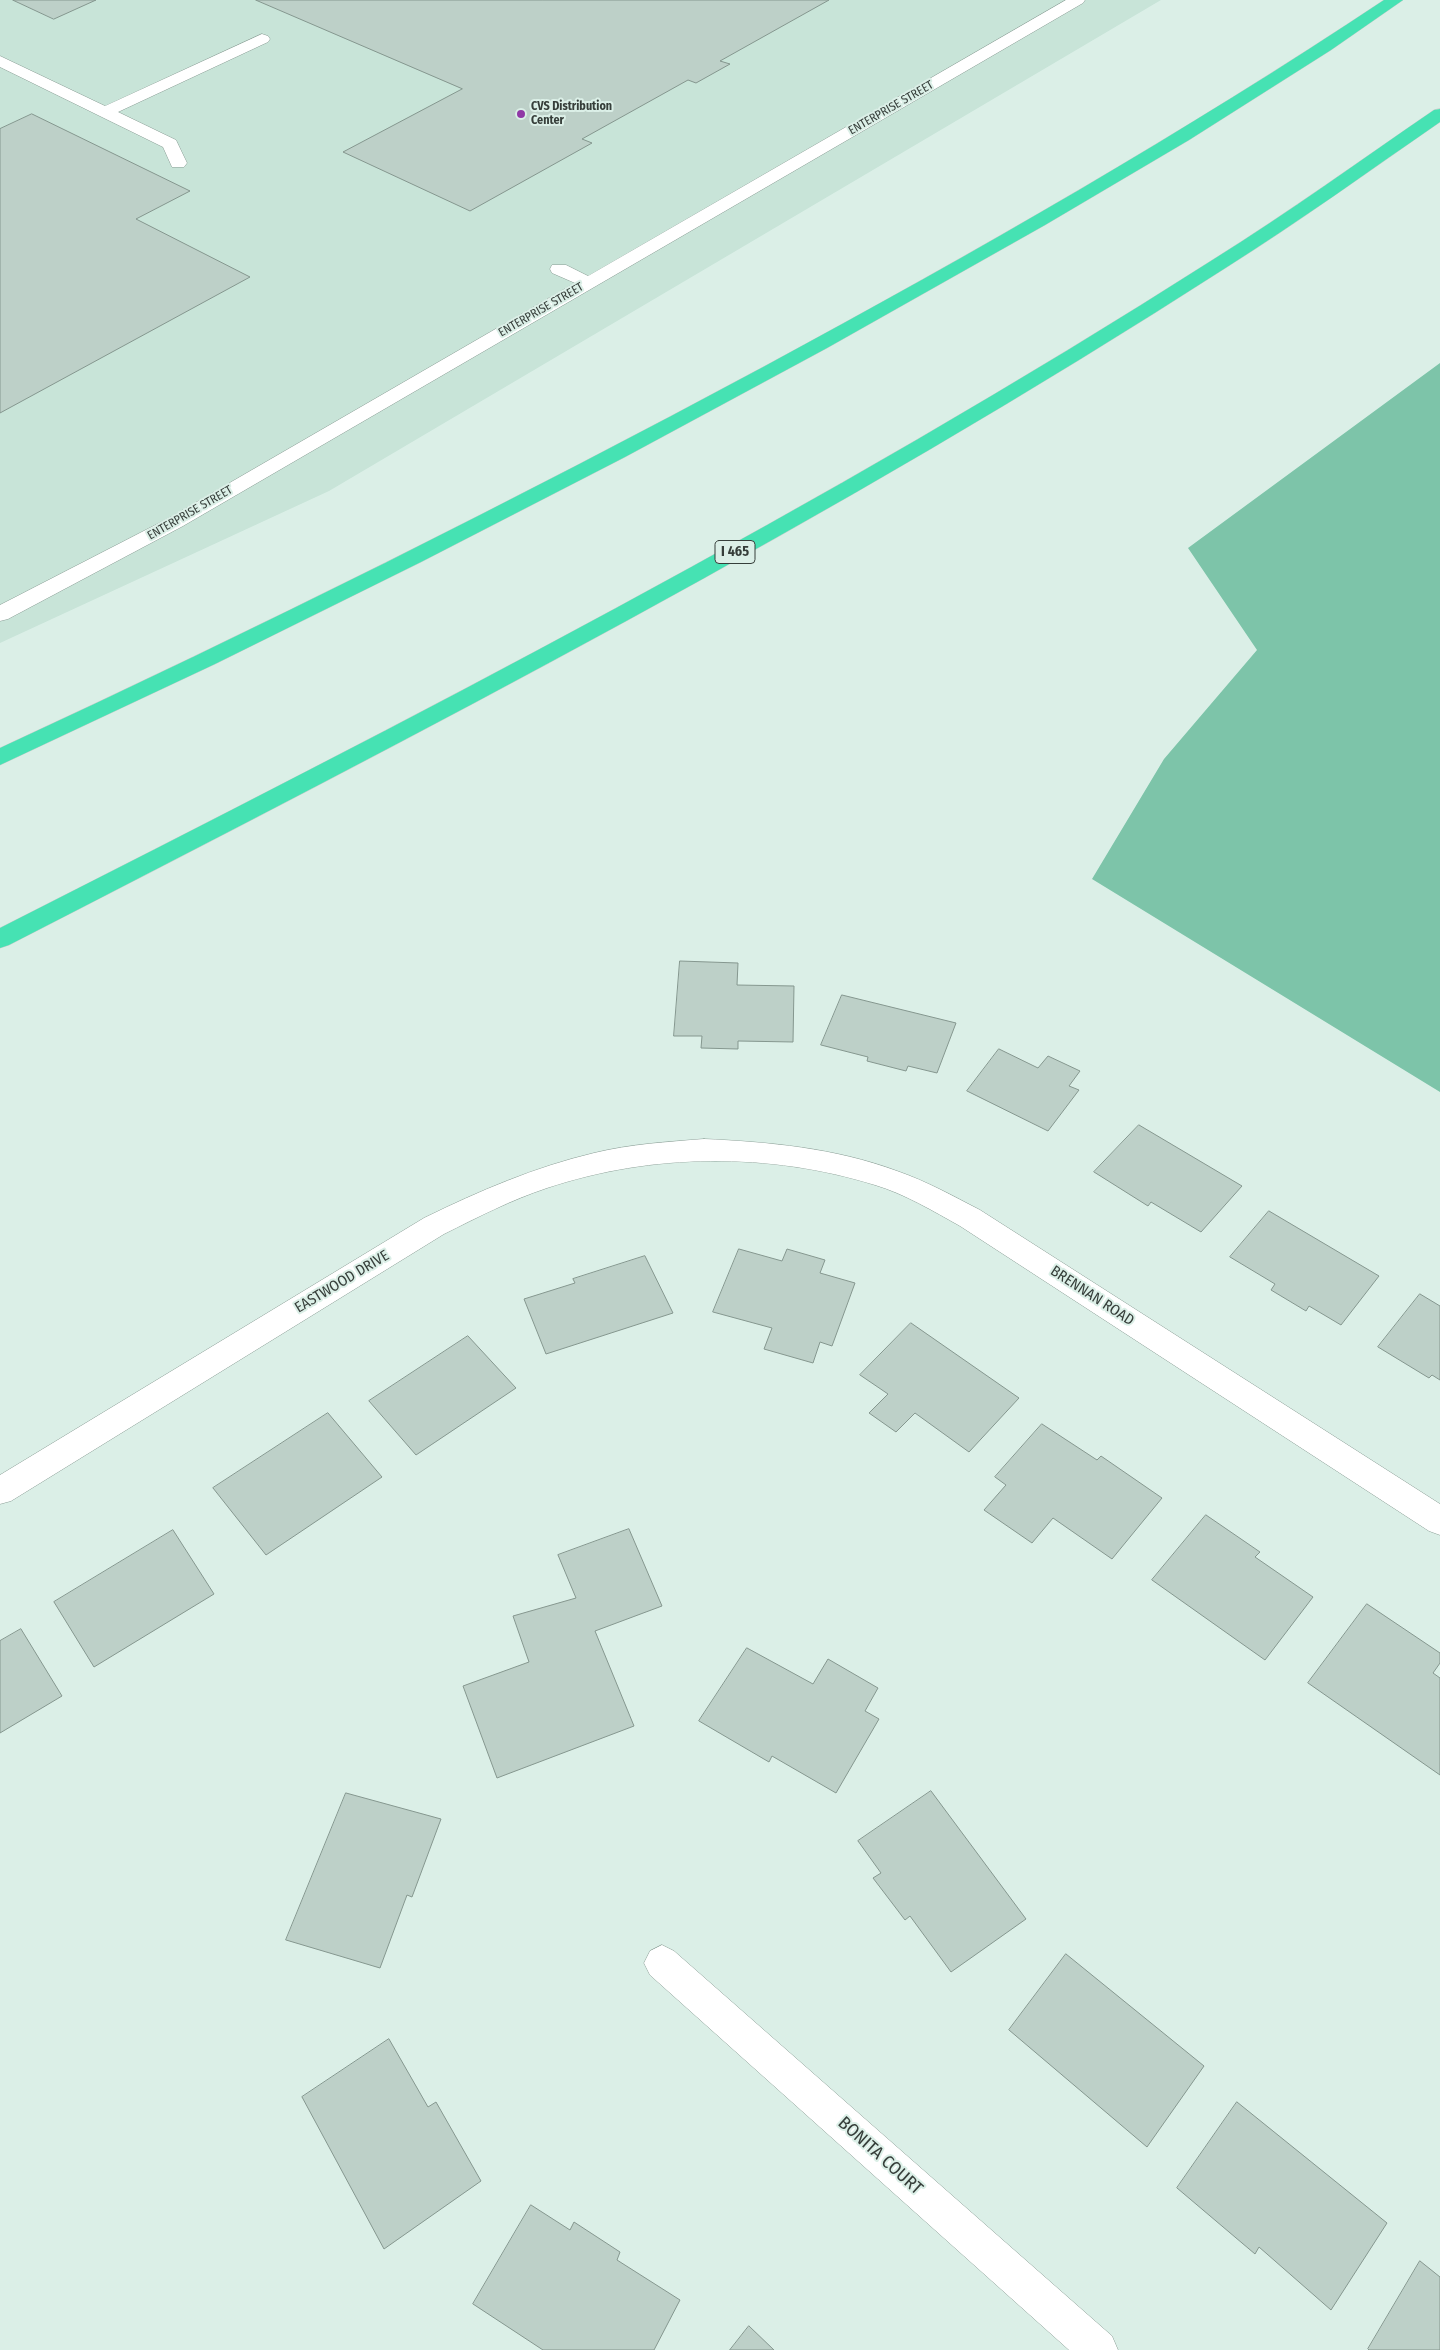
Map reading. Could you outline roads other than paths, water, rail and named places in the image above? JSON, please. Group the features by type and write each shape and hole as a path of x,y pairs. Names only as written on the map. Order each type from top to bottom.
{"highway":[{"path":"0,757 394,567 696,412 974,260 1093,190 1203,123 1394,0"},
{"name":"I 465","path":"0,939 441,712 695,575 806,512 1062,362 1179,289 1311,204 1440,114"}],"street":[{"name":"ENTERPRISE STREET","path":"0,614 176,522 1077,0"},
{"path":"105,112 262,39"},
{"path":"0,61 170,144 178,163"},
{"path":"558,269 589,283"},
{"name":"BRENNAN ROAD","path":"712,1151 742,1149 821,1160 898,1183 970,1218 1440,1521"},
{"name":"EASTWOOD DRIVE","path":"0,1491 434,1226 480,1202 528,1182 582,1165 687,1150 712,1151"},
{"name":"BONITA COURT","path":"662,1963 1098,2350"}],"place":[{"name":"CVS Distribution Center","path":"521,114"}]}
